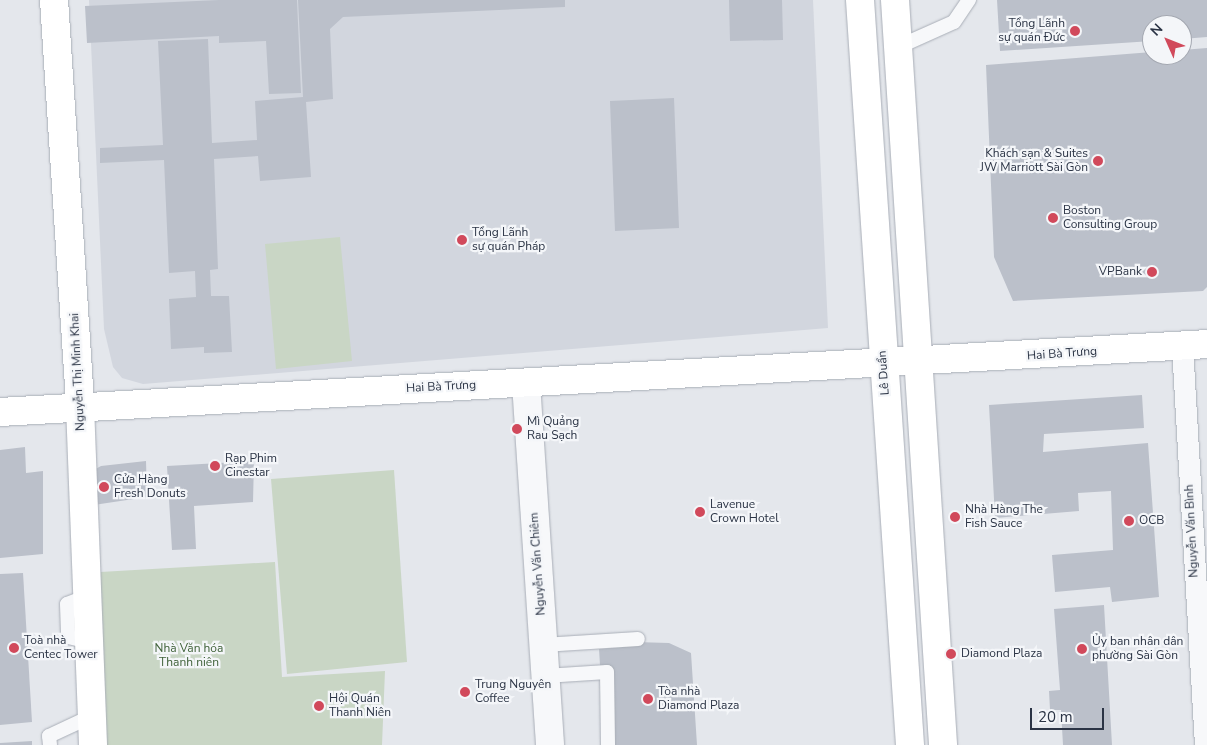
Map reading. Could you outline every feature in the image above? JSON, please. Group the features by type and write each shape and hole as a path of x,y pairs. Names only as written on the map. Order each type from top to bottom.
{"main road":[{"name":"Lê Duẩn","path":"860,0 910,745"},
{"path":"895,0 943,745"},
{"name":"Nguyễn Thị Minh Khai","path":"54,1 80,406 93,745"},
{"path":"864,76 899,60"},
{"name":"Hai Bà Trưng","path":"0,412 80,406 883,365 1194,345"},
{"path":"898,563 932,562"},
{"path":"908,706 941,704"}],"street":[{"name":"Nguyễn Văn Bình","path":"1194,345 1205,745"},
{"name":"Nguyễn Văn Chiêm","path":"526,383 550,745"}],"lane":[{"path":"899,60 954,22 968,0"},
{"path":"543,645 638,639"},
{"path":"546,676 607,672 608,745"},
{"path":"50,745 50,736 92,716"}],"shaded area":[{"name":"Tổng Lãnh sự quán Pháp","path":"89,0 813,0 828,328 143,384 122,378 113,367 104,329"}],"green space":[{"path":"340,237 352,361 276,369 265,244"},
{"path":"394,470 407,662 287,674 271,479"},
{"name":"Nhà Văn hóa Thanh niên","path":"275,562 282,677 385,671 382,745 93,745 83,573"}],"building":[{"path":"219,0 297,0 301,93 269,94 266,41 219,43 219,36 87,43 85,6"},
{"path":"298,0 565,0 565,7 343,17 330,29 333,99 306,102 311,177 260,181 258,156 214,159 218,269 210,270 211,296 229,296 232,352 204,353 204,347 171,349 169,299 196,297 195,271 169,273 164,160 100,163 100,148 163,145 158,41 208,39 212,143 257,140 255,101 303,97"},
{"path":"729,0 782,0 783,40 730,41"},
{"name":"Tổng Lãnh sự quán Đức","path":"997,0 1207,0 1207,37 1192,38 1192,15 1142,15 1142,42 1000,51"},
{"name":"Khách sạn & Suites JW Marriott Sài Gòn","path":"1207,48 1207,287 1203,291 1013,301 994,257 986,65 1142,53 1142,65 1192,65 1192,49"},
{"path":"674,98 679,228 615,231 610,101"},
{"path":"1142,395 1144,428 1044,434 1043,452 1148,443 1159,597 1112,602 1110,587 1055,592 1052,555 1113,550 1111,491 1078,493 1079,511 995,518 989,405"},
{"path":"25,447 26,473 43,471 43,554 0,558 0,450"},
{"path":"146,461 147,497 87,506 92,471 101,466"},
{"path":"254,461 253,502 194,506 196,549 172,550 167,466"},
{"name":"Toà nhà Centec Tower","path":"23,573 32,722 0,725 0,574"},
{"name":"Ủy ban nhân dân phường Sài Gòn","path":"1104,605 1112,745 1063,745 1061,710 1050,710 1049,691 1060,690 1054,609"},
{"name":"Tòa nhà Diamond Plaza","path":"635,642 669,643 691,653 697,745 605,745 599,649 635,646"},
{"path":"32,741 32,745 0,745 0,743"}],"place":[{"name":"Tổng Lãnh sự quán Đức","path":"1075,31"},
{"name":"Khách sạn & Suites JW Marriott Sài Gòn","path":"1098,161"},
{"name":"Boston Consulting Group","path":"1053,218"},
{"name":"Tổng Lãnh sự quán Pháp","path":"462,240"},
{"name":"VPBank","path":"1152,272"},
{"name":"Mì Quảng Rau Sạch","path":"517,429"},
{"name":"Rạp Phim Cinestar","path":"215,466"},
{"name":"Cửa Hàng Fresh Donuts","path":"104,487"},
{"name":"Lavenue Crown Hotel","path":"700,512"},
{"name":"Nhà Hàng The Fish Sauce","path":"955,517"},
{"name":"OCB","path":"1129,521"},
{"name":"Toà nhà Centec Tower","path":"14,648"},
{"name":"Ủy ban nhân dân phường Sài Gòn","path":"1082,649"},
{"name":"Diamond Plaza","path":"951,654"},
{"name":"Trung Nguyên Coffee","path":"465,692"},
{"name":"Tòa nhà Diamond Plaza","path":"648,699"},
{"name":"Hội Quán Thanh Niên","path":"319,706"}]}
